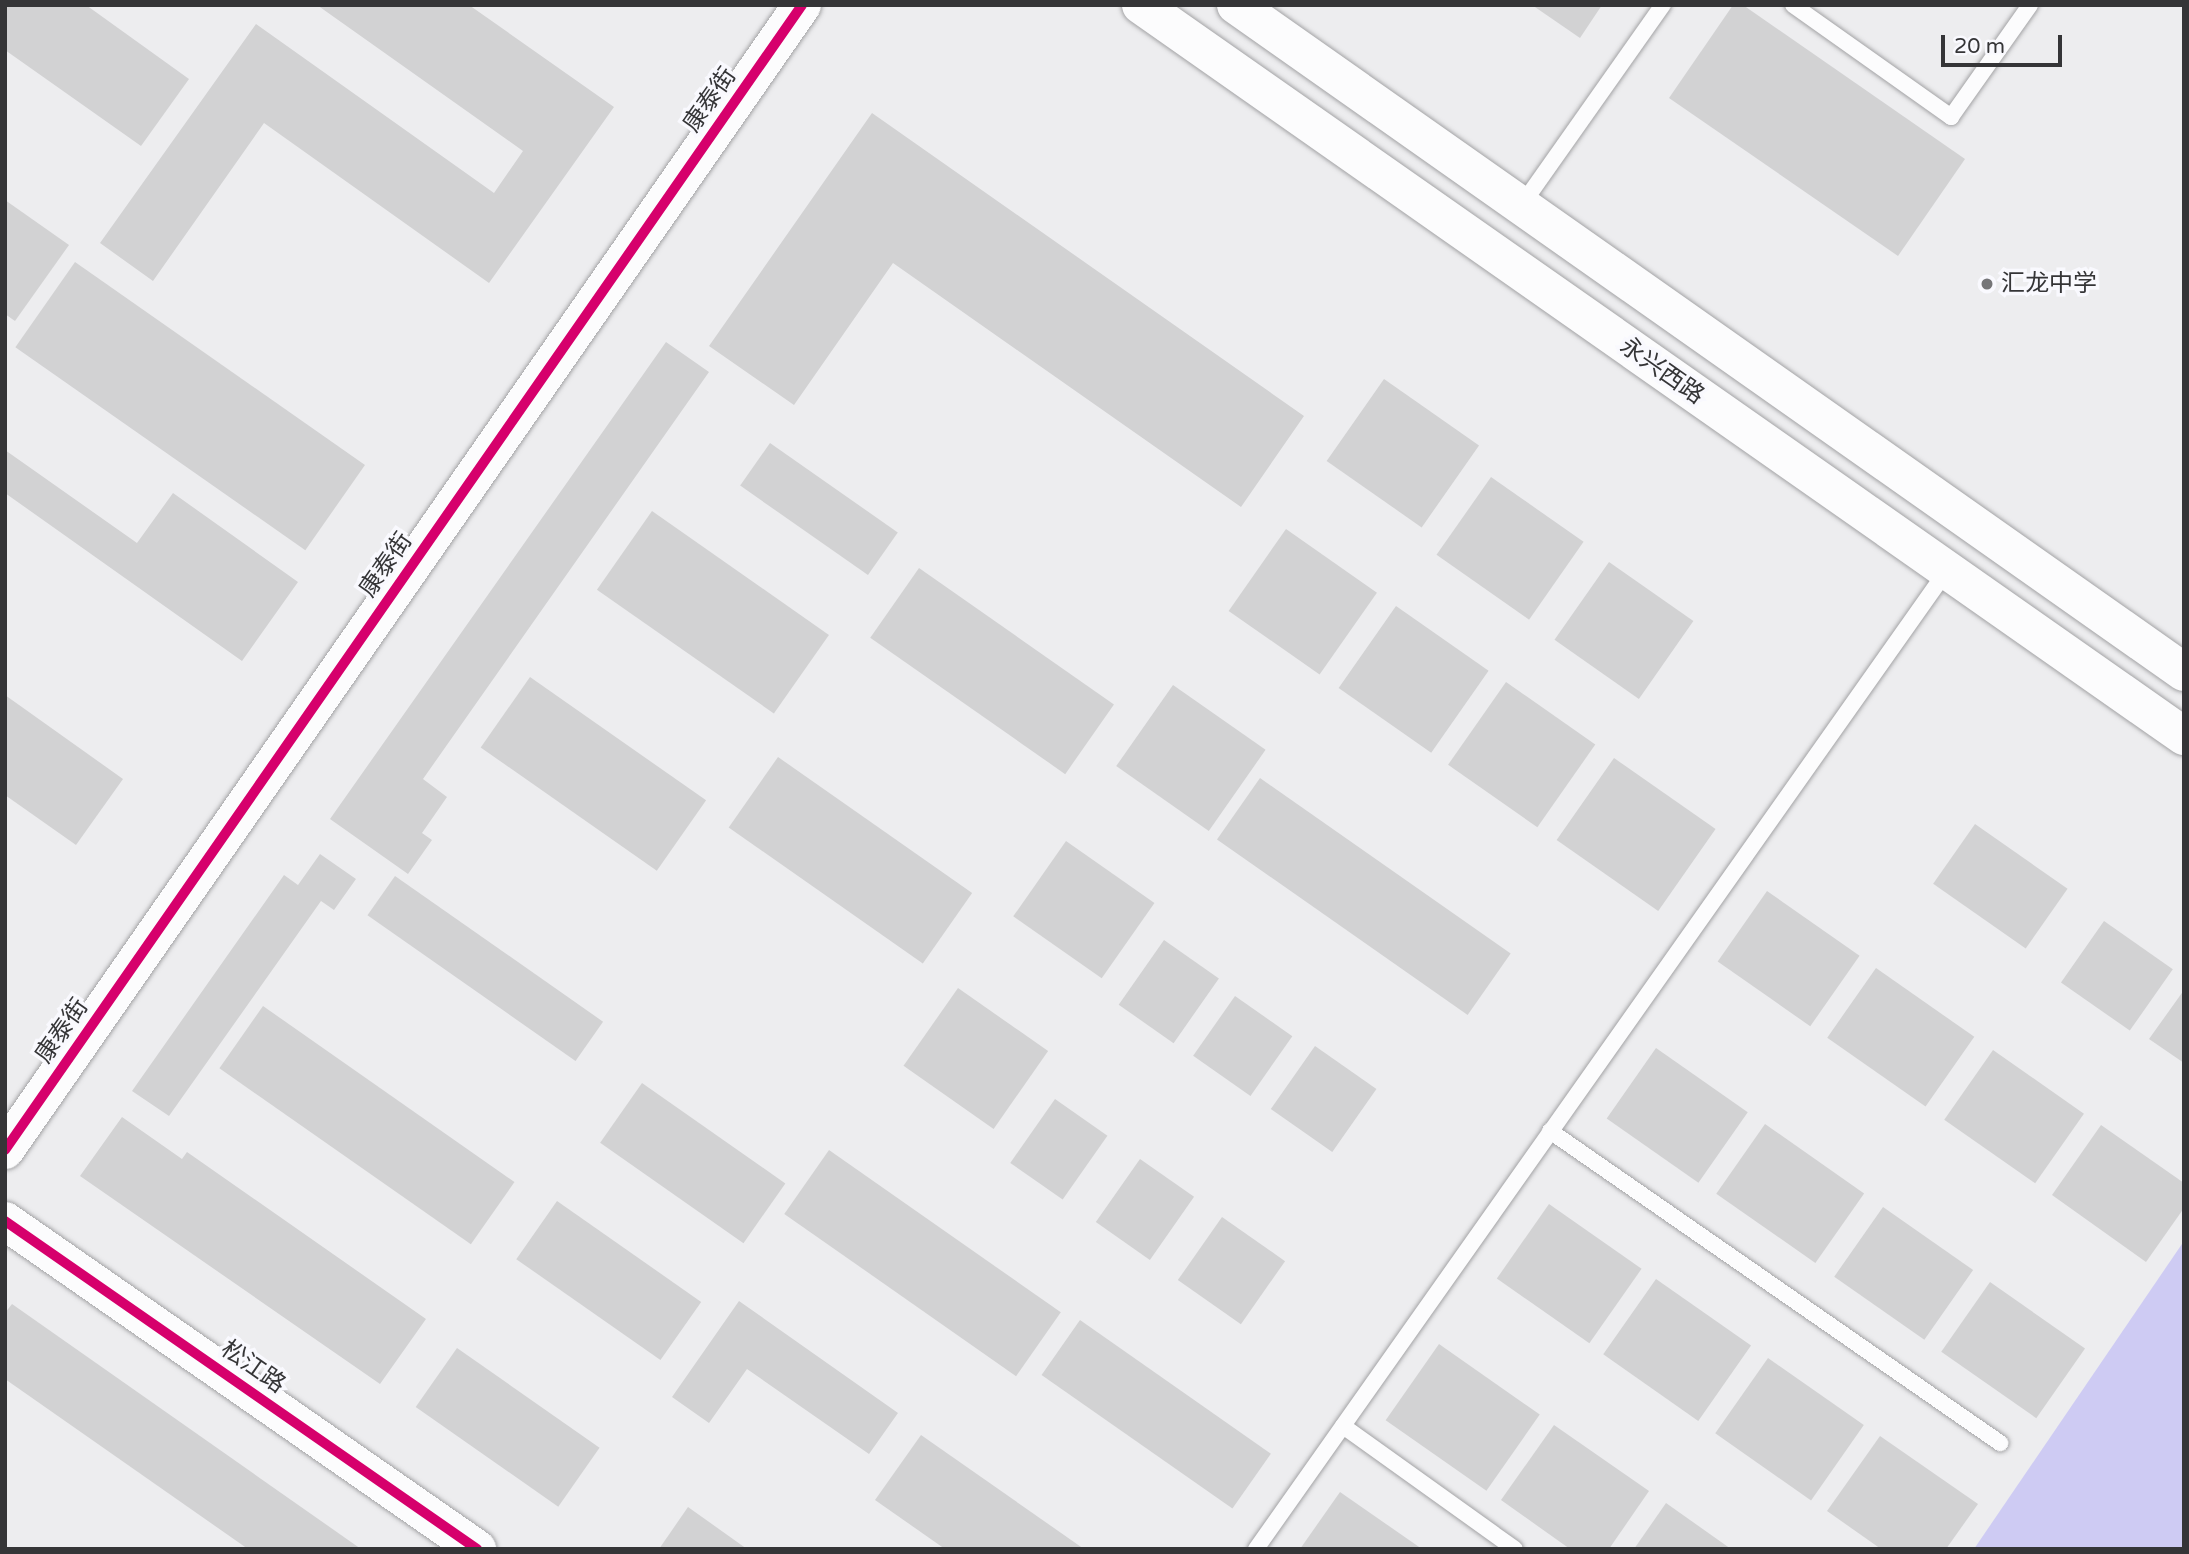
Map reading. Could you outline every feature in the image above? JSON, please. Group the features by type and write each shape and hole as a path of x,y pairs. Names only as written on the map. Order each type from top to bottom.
{"main road":[{"name":"康泰街","path":"5,1150 802,5"},
{"name":"永兴西路","path":"1141,5 2184,736"},
{"path":"1237,5 2184,672"},
{"name":"松江路","path":"5,1221 477,1549"}],"lane":[{"path":"1521,206 1663,5"},
{"path":"1793,5 1951,117 2029,5"},
{"path":"1256,1549 1947,570"},
{"path":"1550,1131 2000,1443"},
{"path":"1343,1426 1515,1549"}],"shaded area":[{"path":"2184,1241 2184,1549 1974,1549"}],"building":[{"path":"5,5 86,5 189,79 141,146 5,50"},
{"path":"317,5 469,5 614,107 489,283 264,123 153,281 100,243 256,24 494,193 523,151"},
{"path":"1532,5 1602,5 1580,38"},
{"path":"1733,5 1743,5 1965,159 1898,256 1669,98"},
{"path":"872,113 1304,416 1241,507 893,263 794,405 709,346"},
{"path":"5,200 69,245 15,321 5,314"},
{"path":"75,262 365,465 305,550 15,347"},
{"path":"666,342 709,372 423,779 447,797 422,833 432,840 408,874 330,819"},
{"path":"1384,379 1479,446 1422,527 1327,461"},
{"path":"770,443 898,532 868,575 740,486"},
{"path":"5,450 137,543 173,493 298,582 242,661 5,493"},
{"path":"1491,477 1584,542 1529,620 1437,555"},
{"path":"652,511 829,635 774,714 597,590"},
{"path":"1286,529 1377,593 1320,675 1229,611"},
{"path":"1609,562 1693,621 1639,699 1555,640"},
{"path":"919,568 1114,705 1065,774 870,638"},
{"path":"1396,606 1489,671 1431,753 1339,688"},
{"path":"530,677 706,800 657,871 481,747"},
{"path":"1506,682 1595,745 1537,827 1448,765"},
{"path":"1173,685 1266,750 1209,831 1116,766"},
{"path":"5,695 123,779 76,845 5,795"},
{"path":"778,757 972,893 923,963 729,827"},
{"path":"1614,758 1716,829 1658,911 1557,840"},
{"path":"1260,778 1511,954 1468,1015 1217,839"},
{"path":"1975,824 2068,889 2026,949 1933,884"},
{"path":"1066,841 1154,903 1102,978 1013,916"},
{"path":"320,854 356,879 334,910 321,901 169,1116 132,1091 284,875 298,885"},
{"path":"395,876 603,1022 576,1061 367,915"},
{"path":"1767,891 1860,956 1810,1026 1718,961"},
{"path":"2104,921 2173,969 2130,1031 2061,982"},
{"path":"1164,940 1219,978 1174,1043 1119,1005"},
{"path":"1876,968 1974,1037 1926,1106 1827,1038"},
{"path":"958,988 1048,1051 994,1129 904,1066"},
{"path":"2184,990 2184,1063 2149,1039"},
{"path":"1235,996 1292,1036 1250,1096 1193,1056"},
{"path":"263,1006 514,1182 471,1244 219,1068"},
{"path":"1315,1046 1376,1089 1332,1152 1271,1109"},
{"path":"1656,1048 1748,1112 1698,1183 1607,1118"},
{"path":"1993,1050 2084,1114 2035,1183 1944,1120"},
{"path":"642,1083 785,1183 743,1243 600,1143"},
{"path":"1055,1099 1107,1136 1063,1200 1010,1163"},
{"path":"122,1117 182,1159 187,1152 426,1319 380,1384 80,1176"},
{"path":"1765,1124 1864,1193 1815,1263 1716,1194"},
{"path":"2101,1125 2184,1183 2184,1208 2146,1262 2052,1195"},
{"path":"829,1150 1061,1312 1016,1376 784,1214"},
{"path":"1140,1159 1194,1197 1150,1260 1096,1222"},
{"path":"557,1201 701,1302 660,1360 516,1259"},
{"path":"1549,1204 1642,1269 1589,1343 1497,1279"},
{"path":"1883,1207 1973,1270 1924,1340 1834,1277"},
{"path":"1222,1217 1285,1261 1241,1324 1178,1280"},
{"path":"1656,1279 1751,1346 1698,1421 1603,1354"},
{"path":"1990,1282 2085,1349 2036,1418 1941,1352"},
{"path":"739,1301 898,1413 869,1454 747,1369 709,1423 672,1397"},
{"path":"12,1304 361,1549 248,1549 5,1379 5,1313"},
{"path":"1080,1320 1271,1454 1232,1509 1042,1375"},
{"path":"1439,1344 1540,1415 1486,1491 1386,1420"},
{"path":"457,1348 600,1448 558,1507 416,1407"},
{"path":"1768,1358 1864,1425 1811,1500 1715,1433"},
{"path":"1554,1425 1649,1491 1609,1549 1570,1549 1501,1500"},
{"path":"921,1435 1084,1549 945,1549 875,1500"},
{"path":"1880,1436 1978,1504 1946,1549 1881,1549 1827,1511"},
{"path":"1340,1492 1422,1549 1300,1549"},
{"path":"1666,1503 1731,1549 1634,1549"},
{"path":"688,1507 747,1549 659,1549"}],"cycle path":[{"path":"5,1150 802,5"},
{"path":"5,1221 477,1549"}],"place":[{"name":"汇龙中学","path":"1987,284"}]}
